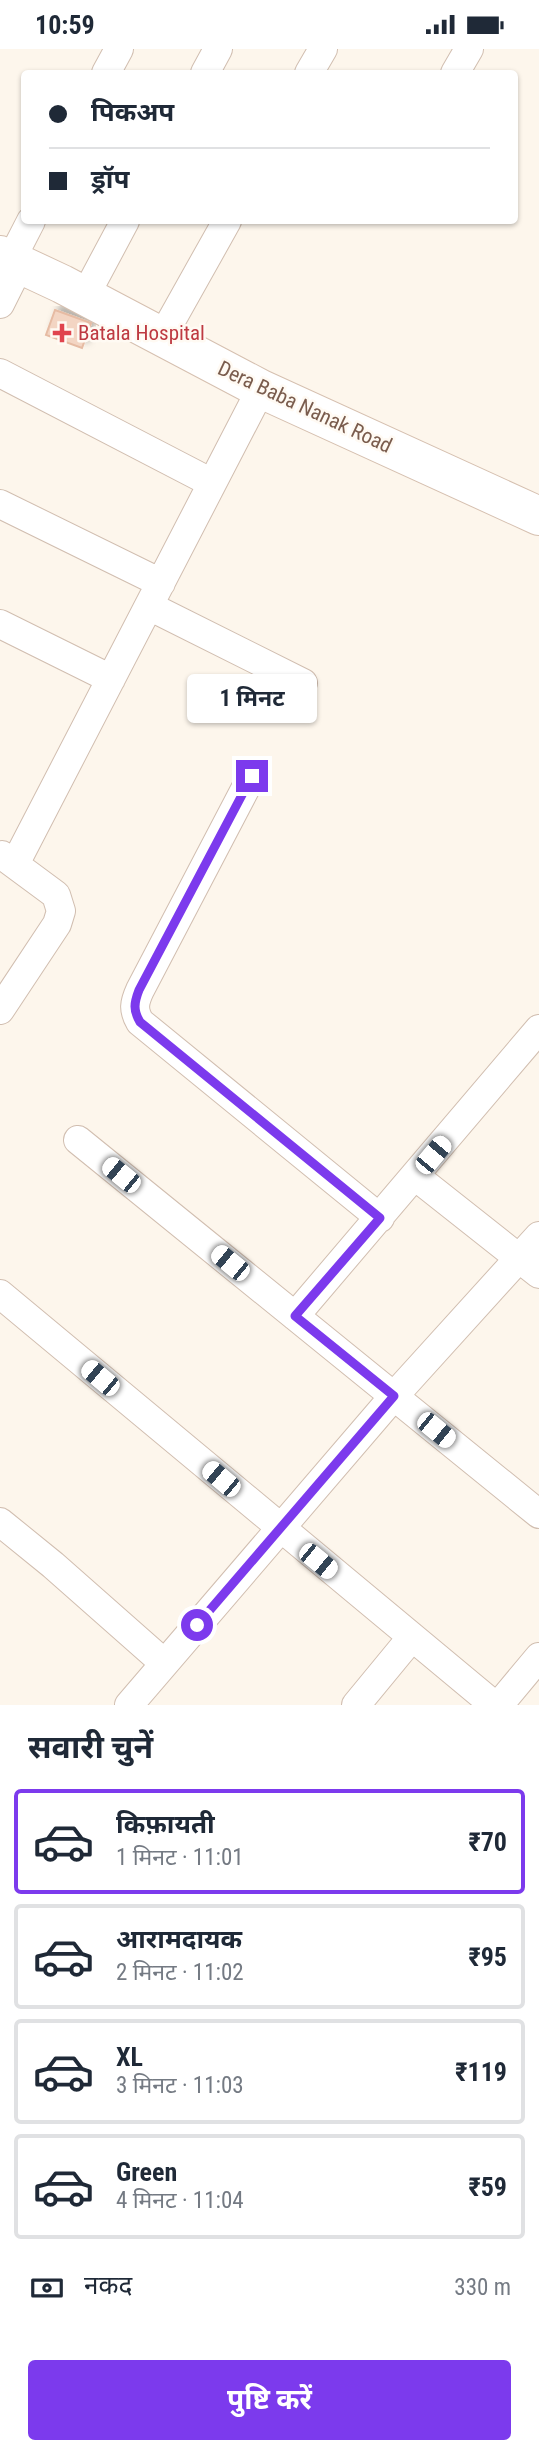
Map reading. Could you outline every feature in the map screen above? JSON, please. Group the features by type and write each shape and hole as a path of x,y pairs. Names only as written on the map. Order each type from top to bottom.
{"main road":[{"name":"Dera Baba Nanak Road","path":"11,260 261,389 539,516"}],"street":[{"path":"108,70 119,49"},
{"path":"207,70 218,49"},
{"path":"311,70 323,49"},
{"path":"456,70 469,49"},
{"path":"0,304 11,260 29,224"},
{"path":"85,296 123,224"},
{"path":"162,337 225,224"},
{"path":"0,373 212,483"},
{"path":"0,1010 57,924 61,912 56,895 8,858 111,679 261,389"},
{"path":"0,504 303,683"},
{"path":"0,624 111,679"},
{"path":"252,776 139,990 135,1013 140,1022 380,1218"},
{"path":"295,1316 539,1029"},
{"path":"78,1140 539,1514"},
{"path":"415,1176 530,1266"},
{"path":"129,1705 394,1396 530,1266 539,1235"},
{"path":"0,1294 281,1530 496,1705 539,1657"},
{"path":"0,1522 164,1663"},
{"path":"356,1705 412,1637"}],"building":[{"path":"55,310 91,323 82,348 46,335"}],"place":[{"name":"Batala Hospital","path":"62,333"}],"route":[{"path":"197,1625 394,1396 295,1316 380,1218 140,1022 135,1013 139,990 252,776"}]}
